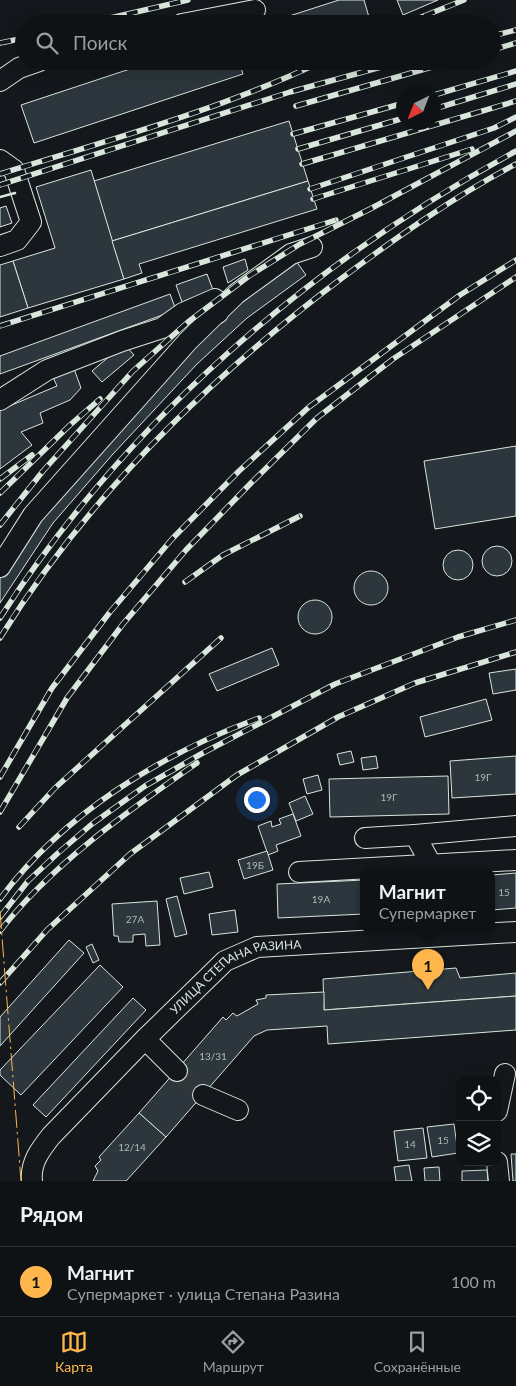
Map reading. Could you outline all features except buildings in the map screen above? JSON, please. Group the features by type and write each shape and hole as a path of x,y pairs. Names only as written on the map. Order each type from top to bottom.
{"street":[{"path":"229,15 255,10"},
{"path":"0,81 16,70"},
{"path":"0,160 14,170 31,222 17,240 0,246"},
{"path":"0,567 33,515 188,340 236,294 291,254 312,247"},
{"path":"0,400 47,370 122,341 162,328 183,313 215,299 218,313"},
{"path":"365,838 516,826"},
{"path":"415,835 432,868 516,860"},
{"path":"299,872 360,870"},
{"name":"УЛИЦА СТЕПАНА РАЗИНА","path":"495,932 516,932"},
{"name":"УЛИЦА СТЕПАНА РАЗИНА","path":"31,1176 38,1154 51,1136 145,1039 225,962 257,947 433,933"},
{"path":"145,1039 177,1071"},
{"path":"501,1090 504,1074"},
{"path":"203,1094 238,1110"},
{"path":"497,1166 499,1181"}],"tunnel":[{"path":"177,1071 203,1095"}],"railway":[{"path":"123,15 188,0"},
{"path":"426,15 464,0"},
{"path":"501,34 516,30"},
{"path":"0,43 15,40"},
{"path":"501,47 516,43"},
{"path":"0,174 164,123 244,95 304,70"},
{"path":"0,185 290,92 370,70"},
{"path":"296,106 422,70"},
{"path":"441,93 516,71"},
{"path":"441,107 516,84"},
{"path":"302,164 516,101"},
{"path":"293,134 396,105"},
{"path":"310,189 494,128 516,117"},
{"path":"298,149 396,120"},
{"path":"0,525 43,471 133,371 188,322 249,276 300,244 516,131"},
{"path":"313,199 472,149"},
{"path":"0,618 50,546 105,478 165,413 229,352 296,296 367,243 440,195 516,151"},
{"path":"0,638 72,536 154,442 199,398 245,356 342,278 405,232 449,203 516,164"},
{"path":"0,326 336,220"},
{"path":"0,777 52,688 110,612 172,539 239,471 309,407 460,295 516,260"},
{"path":"0,812 67,698 123,624 186,550 317,418 393,359 516,277"},
{"path":"0,493 70,425 100,399"},
{"path":"0,479 32,455"},
{"path":"185,582 223,555 300,516"},
{"path":"0,917 28,881 58,853 92,824 145,786 201,754 335,684 458,637 516,620"},
{"path":"19,827 55,788 221,638"},
{"path":"0,983 47,930 130,854 237,775 338,717 415,683 516,652"},
{"path":"0,899 25,868 53,840 116,790 186,750 259,718"},
{"path":"0,931 43,883 67,861 144,800 197,763"}],"wall":[{"path":"0,197 15,193"}],"power":[{"path":"0,911 21,1181"}],"place":[{"name":"Магнит","path":"428,990"}]}
